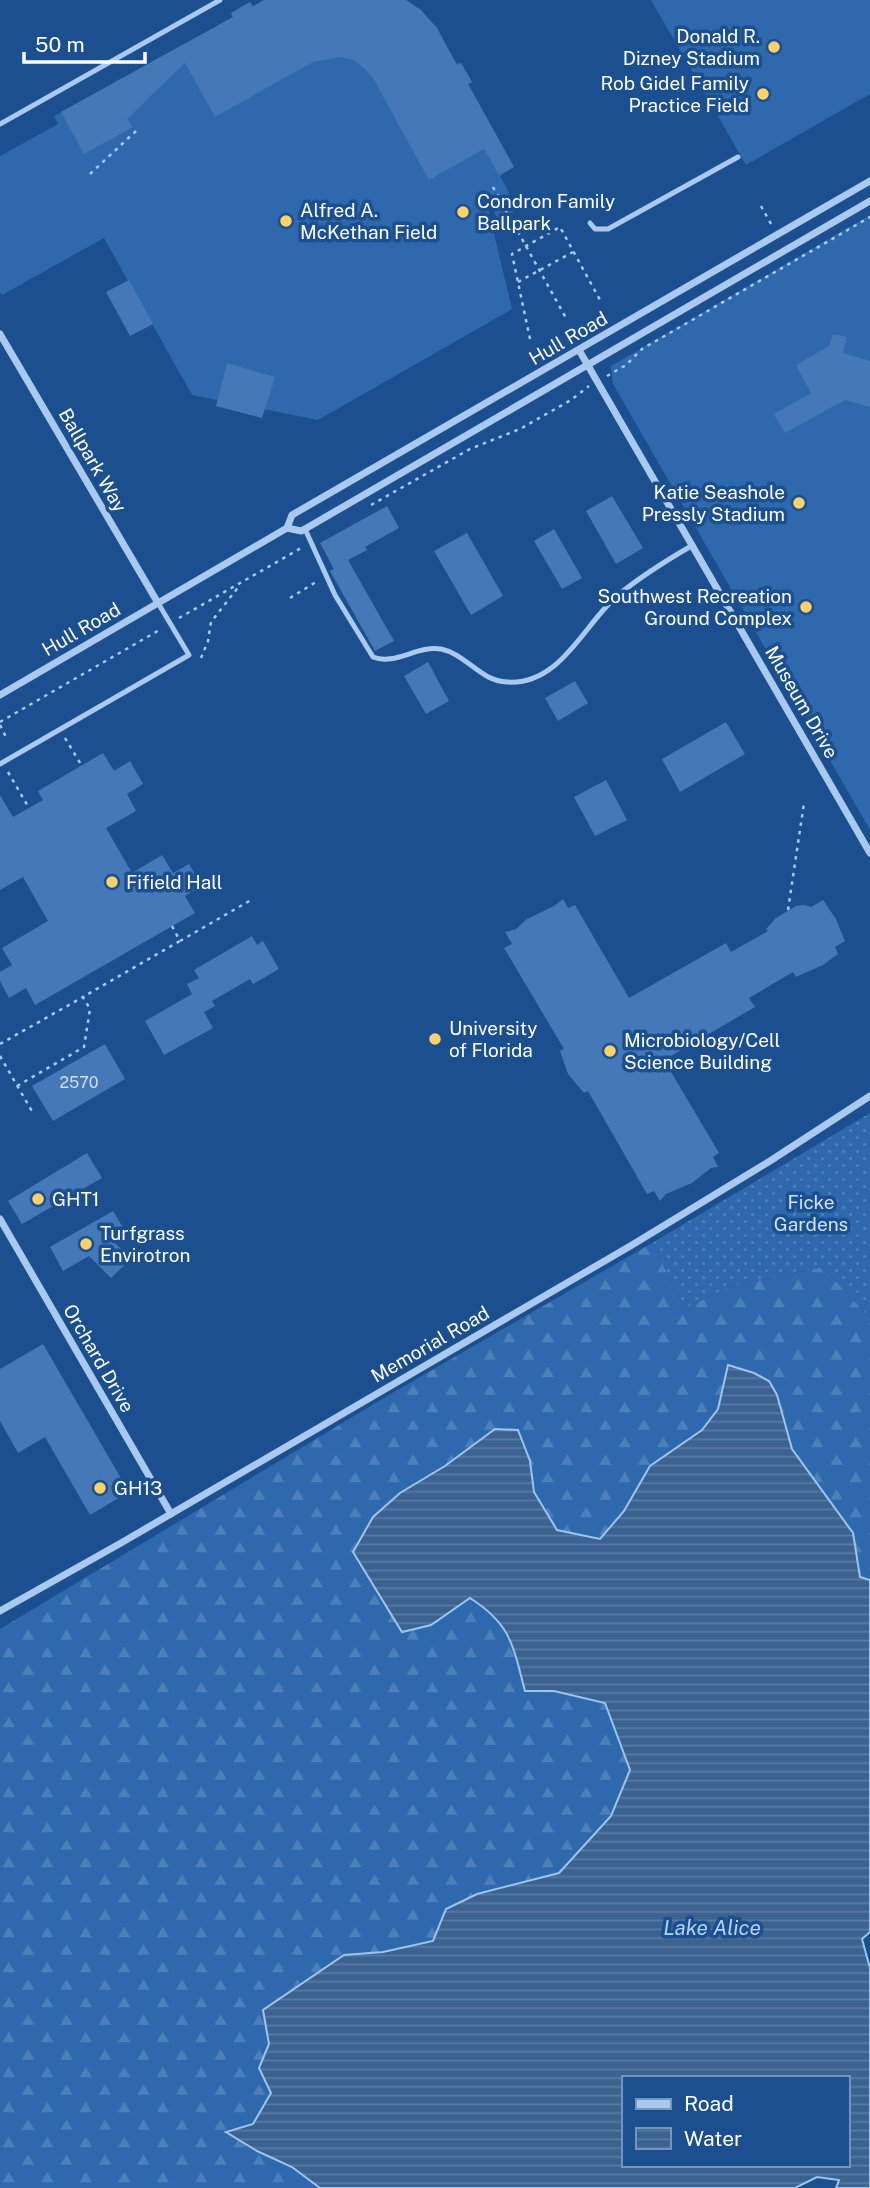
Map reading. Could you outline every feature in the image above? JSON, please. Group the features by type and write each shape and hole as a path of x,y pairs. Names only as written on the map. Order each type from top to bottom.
{"street":[{"name":"Hull Road","path":"0,695 287,528 292,515 870,181"},
{"name":"Hull Road","path":"305,529 870,201"},
{"name":"Ballpark Way","path":"0,334 158,603"},
{"name":"Museum Drive","path":"579,350 870,853"},
{"path":"287,528 301,531 305,529"},
{"name":"Memorial Road","path":"0,1611 632,1245 870,1096"},
{"name":"Orchard Drive","path":"0,1219 171,1514"}],"lane":[{"path":"0,124 220,0"},
{"path":"590,223 596,229 608,229 738,157"},
{"path":"305,529 335,595 373,657 388,659 426,649 448,651 489,678 505,682 532,678 553,666 576,644 616,597 664,562 693,545"},
{"path":"0,764 189,655 158,603"}],"path":[{"path":"90,174 136,131"},
{"path":"492,187 566,318"},
{"path":"761,206 773,227"},
{"path":"611,373 626,365 642,349 870,217"},
{"path":"530,339 512,254 560,227 600,300"},
{"path":"517,283 573,252"},
{"path":"370,506 470,449 520,429 570,400 580,391"},
{"path":"183,609 184,615 308,543"},
{"path":"290,598 322,579"},
{"path":"200,659 208,641 211,622 241,582"},
{"path":"6,737 0,723 155,632"},
{"path":"65,738 82,766"},
{"path":"8,772 29,808"},
{"path":"788,910 804,803"},
{"path":"0,1044 251,900"},
{"path":"172,926 180,941"},
{"path":"18,1086 83,1047 90,1009 83,997"},
{"path":"0,1056 33,1113"}],"green space":[{"path":"264,0 406,0 421,10 457,64 461,63 472,82 468,84 514,167 500,176 518,209 499,221 485,196 512,309 318,420 192,395 104,238 2,295 0,292 0,156 58,124 54,116 233,17 231,13 250,2 253,6"},
{"name":"Rob Gidel Family Practice Field","path":"651,0 870,0 870,94 746,165"},
{"name":"Southwest Recreation Ground Complex","path":"870,215 870,830 613,384 611,366"},
{"name":"Ficke Gardens","path":"870,1113 870,1318 823,1267 731,1286 685,1308 652,1243"},
{"path":"652,1243 685,1308 731,1286 823,1267 870,1318 870,1580 860,1577 853,1532 792,1449 777,1395 718,1409 702,1430 650,1466 624,1511 600,1539 557,1530 534,1492 530,1461 445,1466 400,1493 401,1631 431,1625 471,1598 493,1614 512,1642 525,1691 554,1691 605,1703 630,1770 611,1816 559,1873 477,1894 433,1941 383,1952 344,1955 310,1980 269,2044 259,2068 272,2093 253,2124 227,2133 292,2167 320,2188 0,2188 0,1629 394,1392"}],"water":[{"name":"Lake Alice","path":"728,1365 769,1381 777,1395 792,1449 853,1533 860,1577 870,1580 870,1932 862,1939 870,1968 870,2188 836,2188 839,2180 817,2177 795,2188 320,2188 292,2167 257,2151 226,2132 253,2124 271,2093 259,2068 269,2044 263,2010 344,1955 383,1952 433,1941 446,1909 477,1894 559,1873 611,1816 630,1770 605,1703 554,1691 525,1691 513,1649 503,1627 470,1598 431,1625 402,1632 353,1552 373,1517 400,1493 445,1466 495,1429 518,1430 530,1461 534,1492 557,1530 600,1539 624,1511 650,1466 702,1430 718,1409"}],"building":[{"path":"264,0 406,0 421,10 437,28 457,65 461,63 472,82 468,84 514,167 499,175 484,149 429,180 373,78 353,60 340,57 313,62 215,117 185,63 127,119 133,127 84,154 61,112 233,17 231,13 250,2 253,7"},
{"path":"129,280 153,324 130,336 106,292"},
{"path":"833,334 847,337 843,353 870,361 870,407 845,400 785,433 774,414 811,393 796,365 829,346"},
{"path":"227,363 275,377 262,418 216,406"},
{"path":"612,496 643,548 616,564 586,511"},
{"path":"387,506 399,528 348,560 394,641 375,651 330,571 334,569 320,543"},
{"path":"554,529 582,578 562,589 534,541"},
{"path":"467,533 503,596 471,615 434,551"},
{"path":"428,662 449,701 426,714 404,676"},
{"path":"575,681 588,703 558,721 545,698"},
{"path":"726,722 745,754 680,792 662,759"},
{"name":"Fifield Hall","path":"103,753 114,771 130,761 143,784 127,794 136,811 106,828 132,873 162,855 173,873 189,864 202,886 185,896 195,913 35,1005 26,988 9,998 0,981 0,972 12,965 2,948 48,921 23,877 0,890 0,795 13,817 43,800 38,791"},
{"path":"606,780 627,820 595,836 574,797"},
{"name":"Microbiology/Cell Science Building","path":"563,899 568,908 575,905 629,998 726,943 731,952 768,931 766,929 776,918 796,906 811,907 823,900 836,919 845,941 835,947 838,954 823,965 796,977 793,972 749,998 755,1007 664,1060 719,1153 713,1157 718,1167 711,1168 692,1183 666,1194 660,1201 654,1191 647,1194 588,1091 584,1093 568,1074 560,1051 564,1049 504,948 512,944 505,932 516,929 527,919"},
{"path":"252,936 257,945 263,941 279,969 253,984 250,979 212,1001 215,1006 204,1012 213,1028 164,1055 145,1021 192,994 187,984 199,978 194,970"},
{"path":"105,1044 125,1079 53,1121 32,1086"},
{"path":"87,1153 102,1178 22,1224 8,1201"},
{"name":"Turfgrass Envirotron","path":"113,1211 127,1234 114,1242 131,1259 111,1278 89,1256 63,1271 50,1247"},
{"path":"43,1344 129,1492 90,1515 45,1437 18,1453 0,1421 0,1369"}],"place":[{"name":"Donald R. Dizney Stadium","path":"774,47"},
{"name":"Rob Gidel Family Practice Field","path":"763,94"},
{"name":"Condron Family Ballpark","path":"463,212"},
{"name":"Alfred A. McKethan Field","path":"286,221"},
{"name":"Katie Seashole Pressly Stadium","path":"799,503"},
{"name":"Southwest Recreation Ground Complex","path":"806,607"},
{"name":"Fifield Hall","path":"112,882"},
{"name":"University of Florida","path":"435,1039"},
{"name":"Microbiology/Cell Science Building","path":"610,1051"},
{"name":"GHT1","path":"38,1199"},
{"name":"Turfgrass Envirotron","path":"86,1244"},
{"name":"GH13","path":"100,1488"}]}
